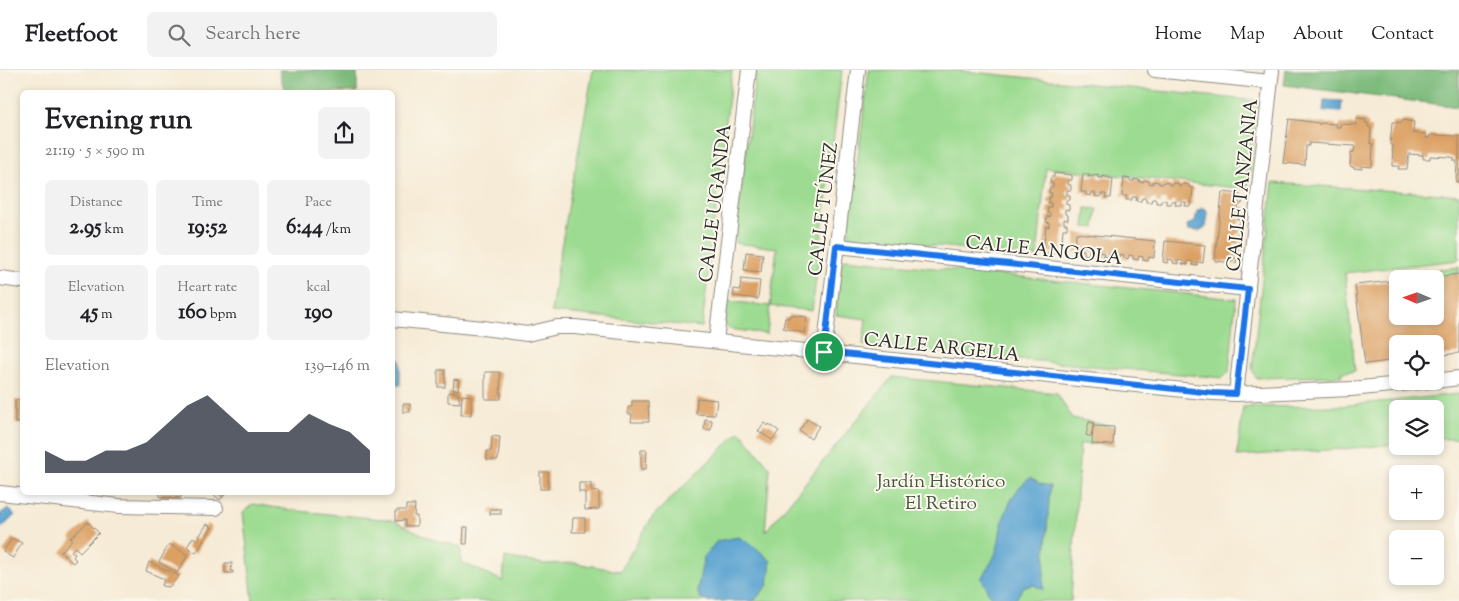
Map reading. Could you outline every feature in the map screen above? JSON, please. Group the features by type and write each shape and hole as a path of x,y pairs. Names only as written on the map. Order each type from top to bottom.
{"street":[{"name":"CALLE UGANDA","path":"716,341 749,70"},
{"name":"CALLE TÚNEZ","path":"824,352 858,70"},
{"path":"1155,70 1271,76"},
{"name":"CALLE TANZANIA","path":"1236,394 1271,76"},
{"name":"CALLE ANGOLA","path":"836,246 1248,289"},
{"path":"0,278 20,280"},
{"name":"CALLE ARGELIA","path":"395,319 527,334 557,327 574,327 1236,394 1351,389 1389,385"},
{"path":"1444,380 1459,378"},
{"path":"0,493 119,506 216,508"}],"green space":[{"path":"279,70 357,70 357,90 284,90"},
{"path":"593,70 732,70 702,327 551,312"},
{"path":"756,70 842,70 812,311 770,306 777,248 735,243"},
{"path":"869,70 952,70 1258,101 1248,189 1046,168 1037,257 848,236"},
{"path":"1286,70 1459,70 1459,107 1284,85"},
{"path":"1273,183 1459,195 1459,260 1345,273 1355,371 1342,372 1342,376 1256,378 1252,369"},
{"path":"1086,208 1097,209 1095,228 1084,227"},
{"path":"846,259 1236,299 1229,372 1223,378 863,345 866,319 836,315 841,264"},
{"path":"1459,267 1459,274 1444,276 1444,270 1430,270"},
{"path":"728,301 770,306 767,334 729,329 724,324"},
{"name":"Jardín Histórico El Retiro","path":"892,377 1057,393 1072,418 1114,427 1113,445 1080,444 1071,601 253,601 243,512 253,504 298,511 392,520 434,540 461,547 461,562 503,581 505,557 543,564 575,563 620,571 653,516 740,431 770,468 765,532"},
{"path":"1459,394 1459,438 1444,439 1444,400 1399,400"},
{"path":"1389,401 1389,445 1237,456 1243,407 1339,406"}],"water":[{"path":"1324,100 1342,101 1341,112 1323,111"},
{"path":"1202,208 1206,209 1208,214 1206,227 1199,231 1188,230 1187,225 1195,222 1197,211"},
{"path":"395,360 400,360 400,385 395,385"},
{"path":"1030,478 1040,484 1050,486 1043,590 1034,585 1023,587 1015,601 996,601 987,591 981,579 996,552 1003,521 1011,500 1019,488"},
{"path":"8,508 15,515 2,528 0,525 0,514"},
{"path":"739,537 755,547 771,561 768,585 754,601 708,601 701,599 697,591 704,557 717,541"}],"building":[{"path":"1289,119 1319,123 1319,125 1321,123 1336,124 1336,127 1340,127 1340,124 1356,125 1356,119 1366,120 1365,123 1368,123 1368,127 1371,127 1370,143 1373,144 1372,167 1362,166 1362,169 1350,166 1351,152 1354,152 1355,146 1309,143 1309,146 1306,146 1305,165 1283,163"},
{"path":"1402,120 1414,122 1413,133 1426,134 1426,138 1429,138 1430,135 1459,136 1459,182 1456,182 1457,161 1454,161 1454,158 1451,157 1430,156 1430,159 1423,159 1423,155 1409,154 1407,169 1398,169 1399,166 1392,166 1393,145 1390,145 1392,122 1402,123"},
{"path":"1054,173 1072,175 1072,180 1068,180 1071,190 1067,190 1070,200 1066,200 1069,210 1065,209 1068,220 1064,219 1067,229 1063,229 1061,254 1043,252 1046,226 1049,227 1049,223 1046,222 1047,216 1050,217 1050,213 1047,213 1048,207 1051,207 1051,203 1048,203 1052,193 1049,193 1050,187 1053,187 1053,183 1050,183"},
{"path":"1083,174 1089,174 1088,177 1098,175 1098,178 1103,178 1103,176 1113,179 1111,198 1105,198 1106,194 1101,194 1101,197 1095,196 1096,193 1091,193 1091,196 1086,195 1086,192 1081,192"},
{"path":"1124,178 1130,179 1130,181 1134,181 1134,179 1140,180 1139,182 1149,181 1149,183 1153,184 1153,181 1159,182 1159,184 1163,184 1163,182 1169,183 1169,185 1173,185 1173,183 1179,184 1179,186 1183,184 1189,185 1189,187 1193,188 1191,206 1185,206 1186,202 1181,202 1181,205 1175,205 1176,201 1166,204 1166,200 1156,203 1156,199 1146,202 1146,198 1136,201 1137,197 1132,197 1132,200 1126,200 1127,196 1122,196"},
{"path":"1222,192 1240,194 1239,199 1243,199 1238,209 1242,209 1237,219 1241,219 1240,224 1237,224 1236,228 1240,229 1239,234 1236,234 1235,238 1239,239 1238,244 1234,243 1234,248 1238,248 1237,254 1233,253 1233,258 1237,258 1236,263 1215,261"},
{"path":"1076,233 1155,241 1154,258 1149,257 1148,261 1143,260 1143,257 1139,256 1138,260 1133,259 1133,256 1129,255 1128,259 1123,258 1124,255 1119,254 1119,258 1113,257 1114,254 1109,253 1108,257 1103,256 1104,253 1099,252 1099,256 1089,251 1089,255 1084,254 1084,250 1079,250 1079,254 1074,253"},
{"path":"1165,241 1205,245 1203,263 1198,262 1197,266 1192,265 1193,262 1188,261 1188,265 1182,264 1183,261 1178,260 1178,264 1168,259 1168,263 1163,262"},
{"path":"746,252 763,254 761,272 744,270"},
{"path":"1459,274 1459,353 1444,355 1444,335 1389,335 1389,361 1365,364 1355,285 1389,281 1389,325 1444,325 1444,276"},
{"path":"741,279 760,281 758,299 733,296 734,289 740,290"},
{"path":"789,315 807,317 804,333 783,328 785,318 789,318"},
{"path":"438,370 445,370 445,387 438,387"},
{"path":"485,372 500,372 501,399 485,399"},
{"path":"454,379 459,380 458,390 453,390"},
{"path":"448,392 458,393 460,403 448,402"},
{"path":"462,395 471,396 471,415 461,415"},
{"path":"697,398 717,400 715,415 696,414"},
{"path":"15,400 20,400 20,423 15,423"},
{"path":"632,401 648,401 649,422 631,422 632,414 628,414 628,407 632,407"},
{"path":"403,404 410,404 410,412 403,412"},
{"path":"705,419 712,420 711,430 704,429"},
{"path":"807,419 819,426 811,439 799,431"},
{"path":"1089,422 1094,423 1091,437 1086,435"},
{"path":"764,423 779,431 772,440 758,431"},
{"path":"1093,426 1114,427 1113,445 1092,444"},
{"path":"492,436 500,437 498,460 487,460 487,451 491,451"},
{"path":"641,450 647,450 646,469 641,469"},
{"path":"540,472 548,472 548,489 540,489"},
{"path":"579,483 591,483 591,491 599,492 599,509 585,510 585,492 579,492"},
{"path":"160,495 181,495 181,498 160,497"},
{"path":"214,495 224,495 220,500"},
{"path":"406,505 415,505 414,516 417,516 417,526 405,526 405,520 396,521 396,510 406,510"},
{"path":"490,509 501,509 501,514 490,514"},
{"path":"573,518 585,518 585,532 572,532"},
{"path":"88,522 99,533 80,552 75,547 71,551 75,554 73,557 76,560 73,563 61,552 72,539 70,538"},
{"path":"207,524 212,527 196,553 187,547 193,537 197,540"},
{"path":"464,527 468,527 467,544 463,544"},
{"path":"12,538 22,543 13,558 3,552"},
{"path":"169,544 188,555 177,573 159,562"},
{"path":"149,562 179,576 169,587 162,586 164,579 146,571"},
{"path":"225,563 232,563 231,571 233,573 225,573"}],"route":[{"path":"836,246 1248,289 1236,394 824,352 836,246"}]}
